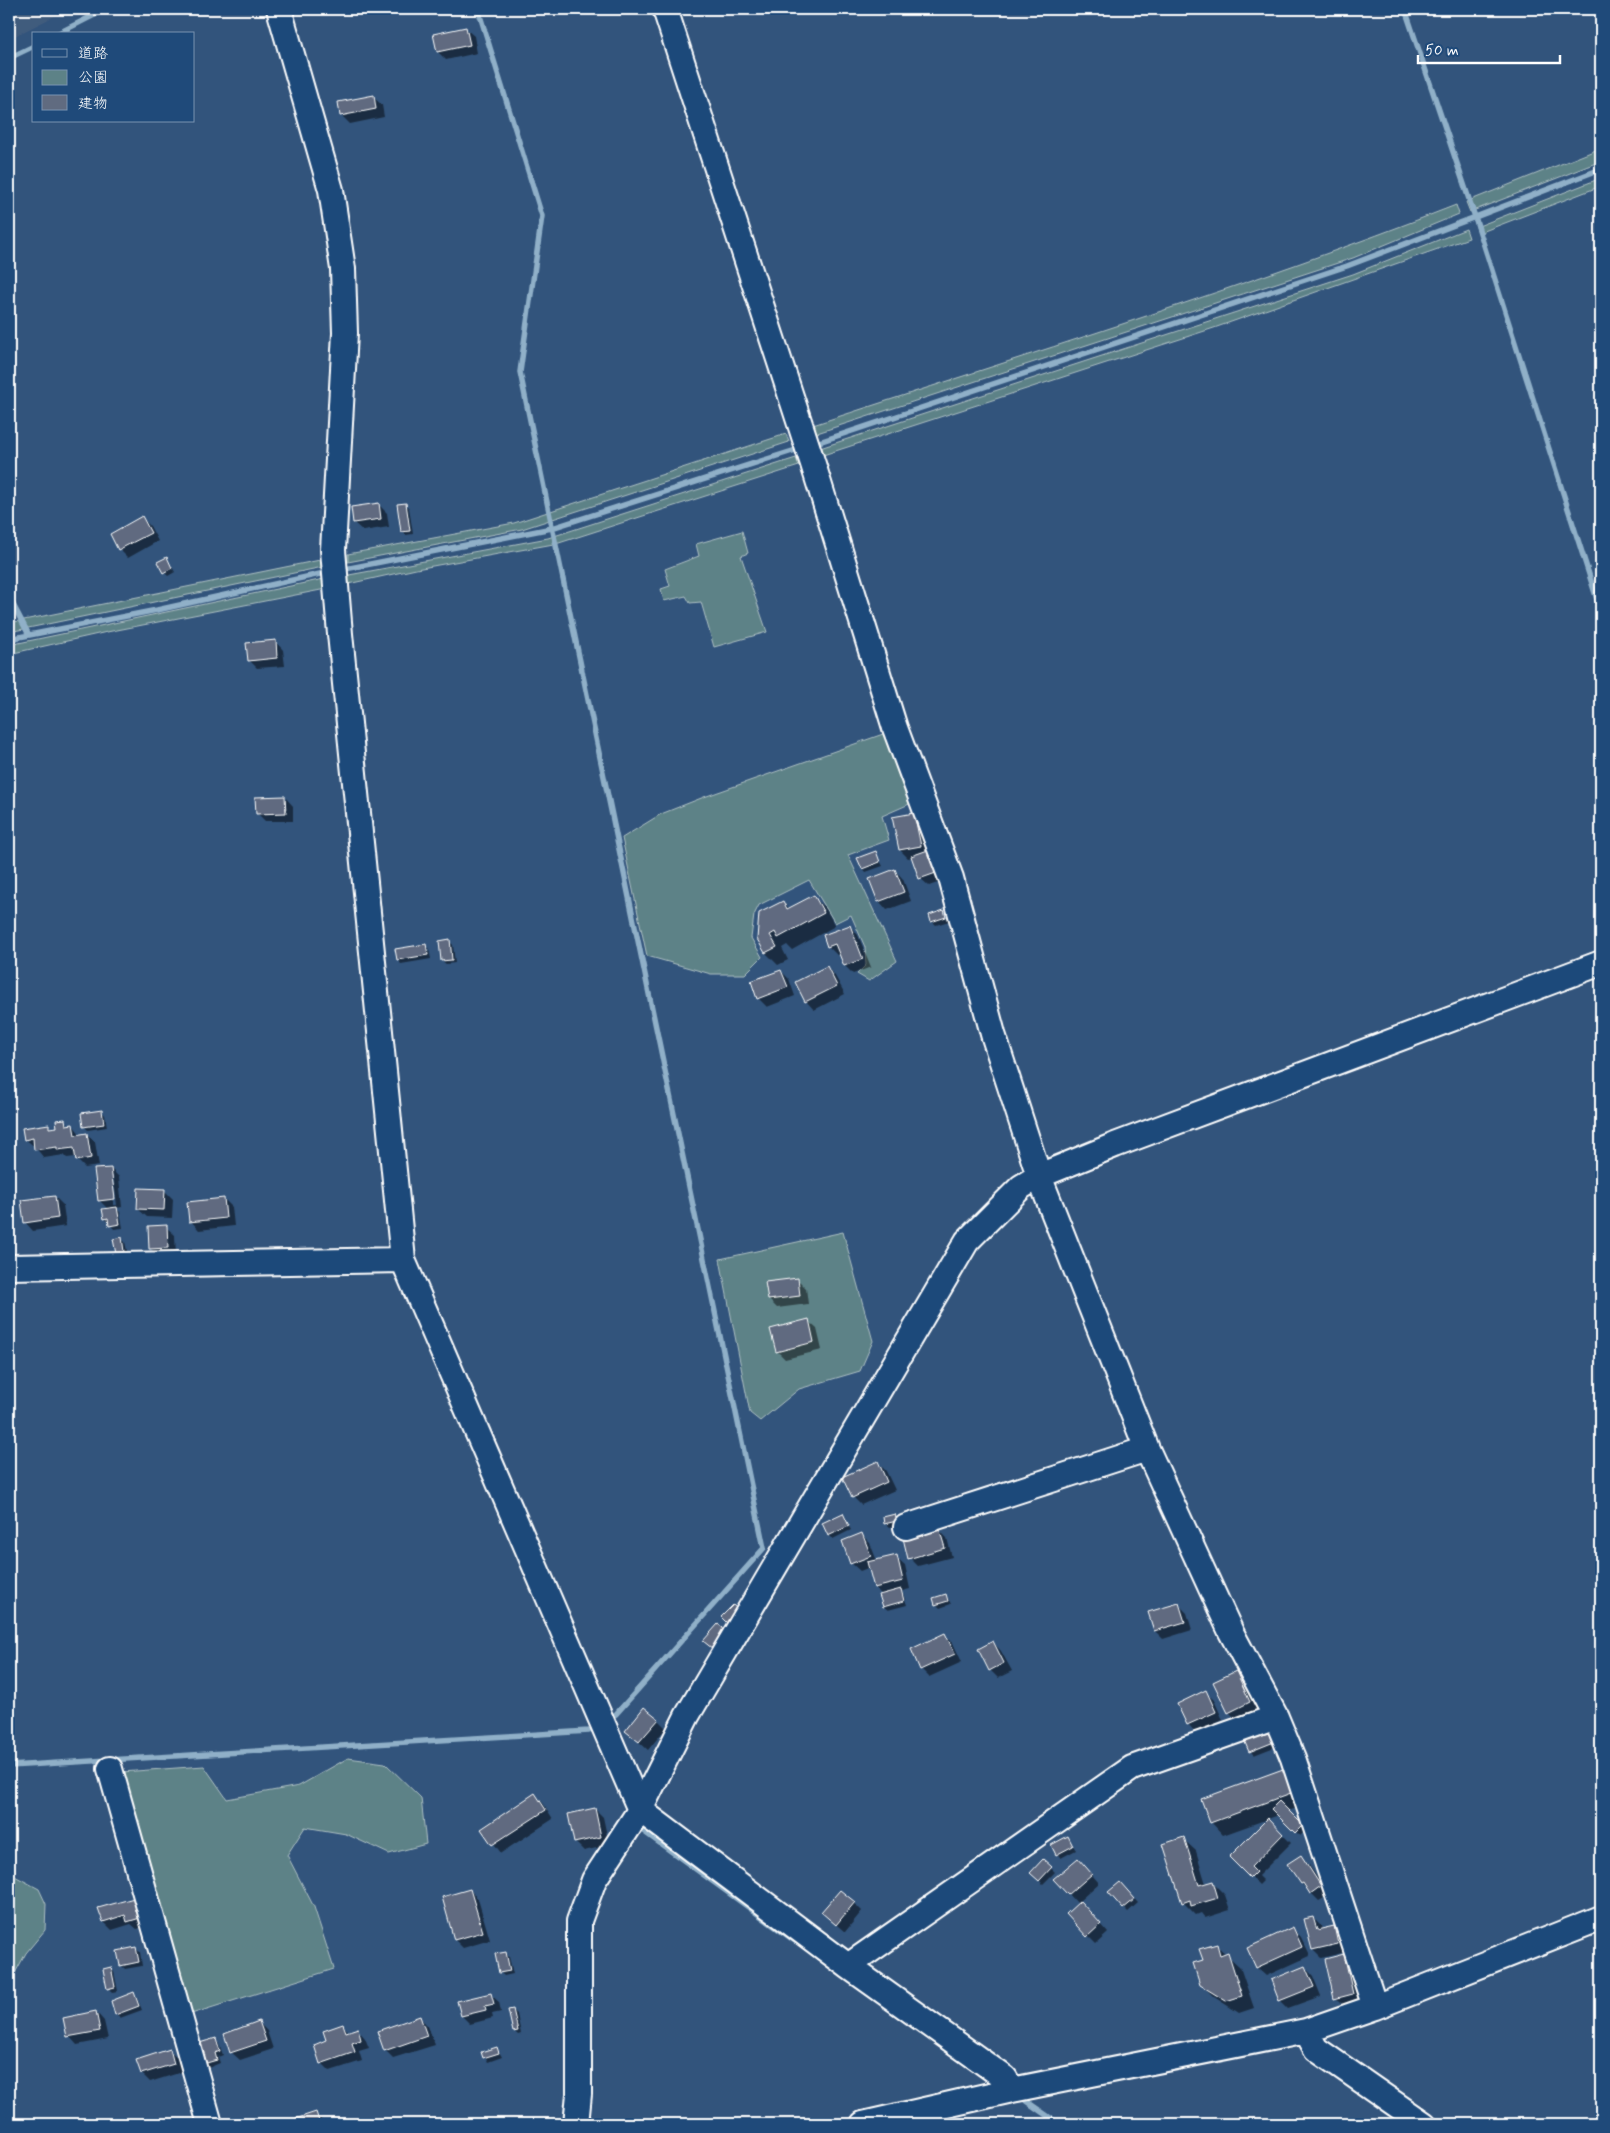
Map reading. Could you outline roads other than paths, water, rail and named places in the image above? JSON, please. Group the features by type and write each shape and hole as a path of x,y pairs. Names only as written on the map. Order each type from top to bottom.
{"street":[{"path":"278,9 331,190 343,269 345,333 334,550 402,1260 640,1810 848,1966 1005,2078 1012,2090"},
{"path":"665,9 813,464 894,728 951,878 993,1034 1039,1176 1147,1449 1231,1632 1276,1717 1293,1758 1375,2007"},
{"path":"576,2124 579,2094 579,1921 594,1880 640,1810 687,1716 967,1241 1021,1187 1039,1176 1115,1145 1601,963"},
{"path":"9,1267 402,1260"},
{"path":"906,1527 1147,1449"},
{"path":"848,1966 1132,1768 1276,1717"},
{"path":"110,1769 210,2124"},
{"path":"863,2124 1012,2090 1306,2032 1375,2007 1601,1918"},
{"path":"1306,2032 1316,2049 1424,2124"}],"waterway":[{"path":"61,32 106,9"},
{"path":"478,9 542,216 520,372 764,1548 616,1714 607,1720"},
{"path":"1405,9 1475,217 1601,612"},
{"path":"9,58 32,47"},
{"path":"813,444 1347,266 1601,169"},
{"path":"340,570 552,528 802,448"},
{"path":"9,639 157,610 329,572"},
{"path":"9,597 29,635"},
{"path":"9,1766 589,1731 599,1725"},
{"path":"639,1828 795,1941"},
{"path":"1026,2101 1059,2124"}]}
